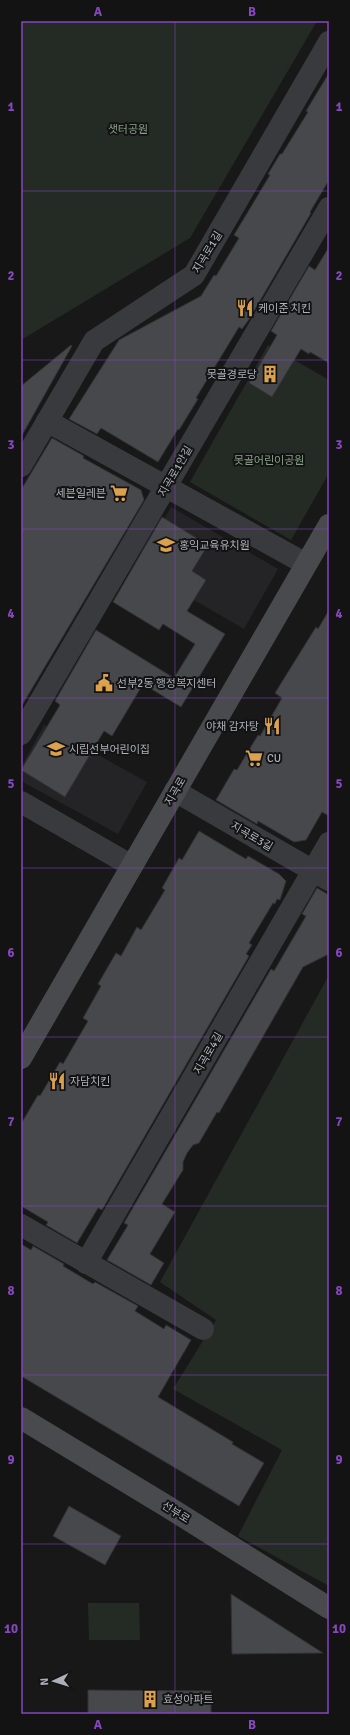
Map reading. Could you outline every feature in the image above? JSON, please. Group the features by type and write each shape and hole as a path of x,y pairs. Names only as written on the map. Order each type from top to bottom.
{"street":[{"name":"지곡로1길","path":"21,466 94,341 194,275 329,42"},
{"name":"지곡로1안길","path":"21,734 329,208"},
{"path":"47,421 306,564"},
{"name":"지곡로","path":"21,1058 329,525"},
{"name":"지곡로3길","path":"175,791 321,876"},
{"path":"21,802 132,866"},
{"name":"지곡로4길","path":"86,1263 321,876 329,843"},
{"path":"21,1226 203,1329"},
{"name":"선부로","path":"21,1418 168,1507 329,1608"}],"shaded area":[{"path":"171,507 278,569 244,629 137,567"},
{"path":"44,725 147,782 118,834 21,781 21,767"}],"green space":[{"name":"샛터공원","path":"21,21 317,21 190,238 21,340"},
{"name":"못골어린이공원","path":"268,345 329,380 329,473 291,540 190,482"},
{"path":"329,975 329,1586 238,1536 282,1450 173,1389 216,1320 160,1282"},
{"path":"88,1603 139,1603 140,1640 89,1640"}],"building":[{"path":"329,73 329,180 250,318 242,329 239,327 196,398 198,399 158,462 101,428 97,434 69,419 119,340 201,296 214,275 216,276 239,238 234,235 270,175 268,174 280,154 282,154 308,112 306,111"},
{"path":"329,247 329,363 310,352 309,354 301,349 272,397 249,383 277,335 271,331 309,266 315,270"},
{"path":"71,345 72,346 21,437 21,386"},
{"path":"52,438 84,456 83,458 141,490 144,500 21,707 21,490"},
{"path":"162,517 208,545 192,571 206,580 187,611 225,634 181,707 143,684 112,736 104,731 65,797 21,770 60,705 55,701 96,630 174,678 195,644 163,624 159,630 113,602"},
{"path":"329,610 329,816 322,812 306,840 294,842 258,821 257,824 216,800 234,769 237,770 258,735 260,736 282,698 275,693 316,627 318,629"},
{"path":"199,831 246,859 248,856 279,874 286,881 280,900 277,899 275,904 273,903 249,943 252,945 246,954 249,956 102,1210 98,1208 77,1243 46,1225 48,1222 21,1206 21,1124 60,1062 63,1064 88,1021 83,1018 101,986 98,984 116,953 121,956 137,927 141,930 165,890 162,888 179,858 182,860"},
{"path":"317,888 329,895 329,954 303,967 219,1113 217,1112 199,1143 193,1145 187,1153 183,1162 183,1170 162,1204 175,1212 150,1254 164,1263 151,1285 107,1260 128,1225 124,1223 271,969 274,971 306,916 302,914"},
{"path":"21,1244 31,1250 33,1246 64,1264 63,1266 93,1284 95,1282 138,1306 135,1311 164,1329 166,1325 191,1340 158,1397 233,1442 232,1444 264,1463 239,1506 21,1376"},
{"path":"69,1506 121,1536 105,1565 53,1536"},
{"path":"231,1594 323,1653 232,1654"},
{"name":"효성아파트","path":"88,1690 211,1691 211,1714 88,1714"}],"place":[{"name":"케이준 치킨","path":"245,308"},
{"name":"못골경로당","path":"270,374"},
{"name":"세븐일레븐","path":"119,493"},
{"name":"홍익교육유치원","path":"166,545"},
{"name":"선부2동 행정복지센터","path":"104,683"},
{"name":"야채 감자탕","path":"272,726"},
{"name":"시립선부어린이집","path":"56,749"},
{"name":"CU","path":"254,758"},
{"name":"자담치킨","path":"57,1081"},
{"name":"효성아파트","path":"150,1699"}]}
